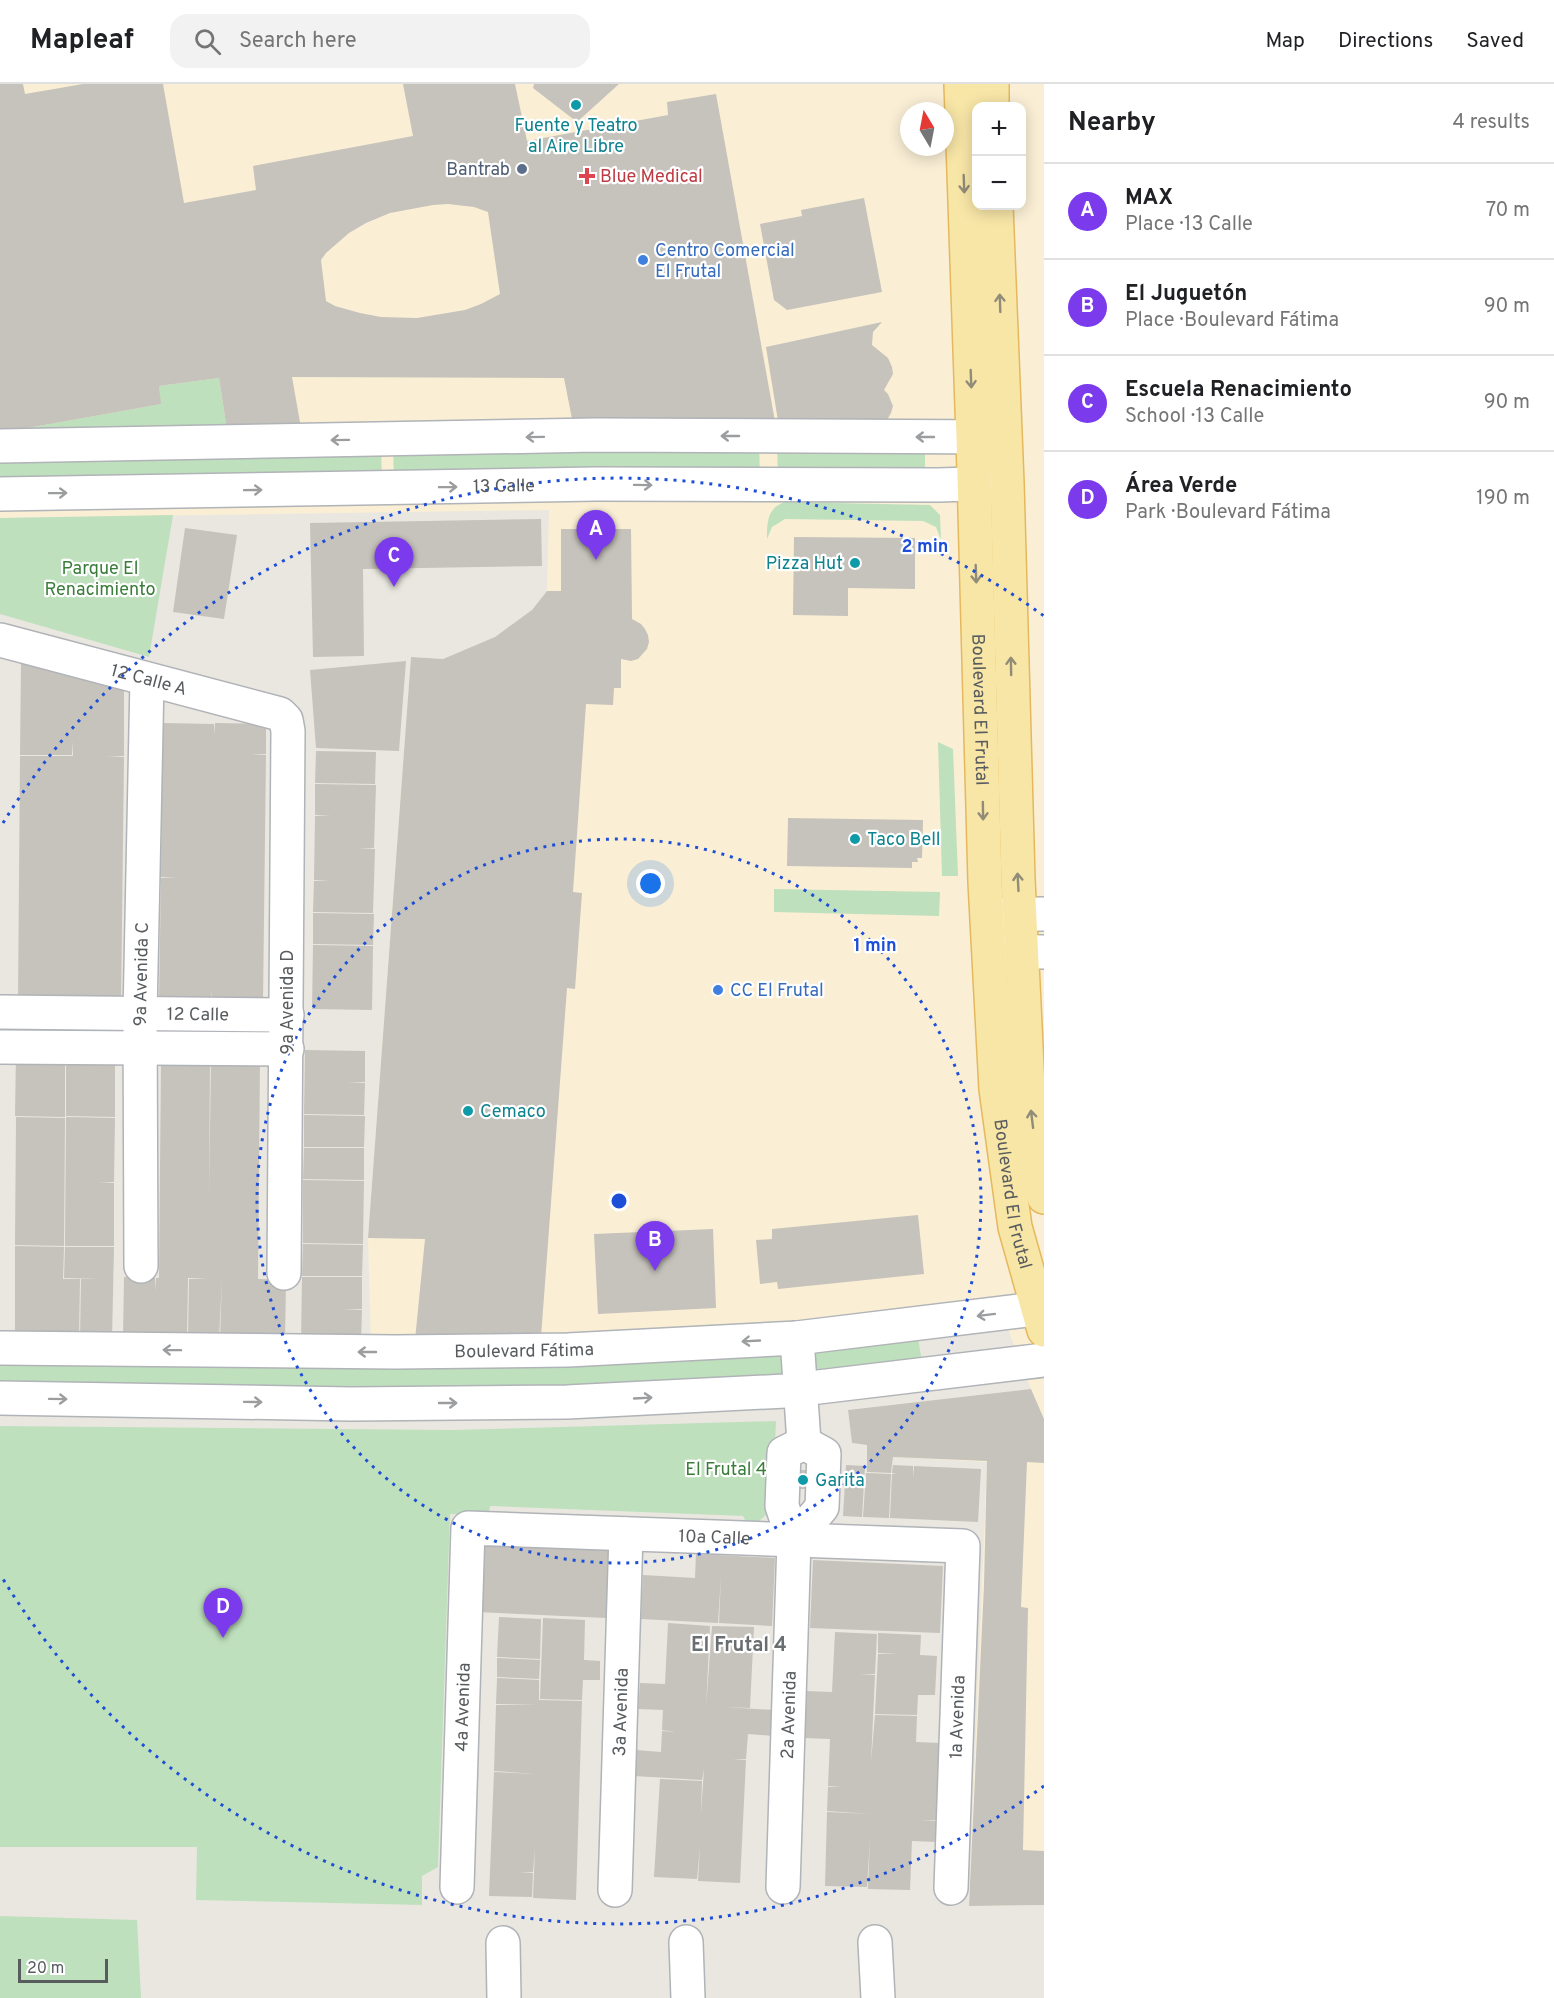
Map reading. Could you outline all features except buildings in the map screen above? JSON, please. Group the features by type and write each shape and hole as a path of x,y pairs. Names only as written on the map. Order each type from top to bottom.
{"main road":[{"name":"Boulevard El Frutal","path":"961,84 969,136 974,485 996,704 1032,914 1033,951 1028,1088 1036,1160 1044,1197"},
{"path":"992,84 992,102"},
{"name":"Boulevard El Frutal","path":"996,210 1007,483 986,915 996,1089 1005,1156 1015,1227 1042,1315"}],"street":[{"path":"0,446 596,435 1005,436"},
{"path":"765,436 765,485"},
{"path":"381,439 382,488"},
{"name":"13 Calle","path":"0,494 596,484 974,485 1007,483"},
{"name":"12 Calle A","path":"0,640 280,714 286,720 288,731"},
{"name":"9a Avenida C","path":"141,1266 140,1030 147,680"},
{"name":"9a Avenida D","path":"284,1274 288,731"},
{"path":"986,915 1032,914"},
{"path":"988,951 1033,951"},
{"name":"12 Calle","path":"0,1012 140,1030 287,1032"},
{"name":"12 Calle","path":"0,1047 140,1030"},
{"name":"Boulevard Fátima","path":"0,1348 404,1352 568,1350 797,1338 916,1324 1042,1315"},
{"path":"916,1324 924,1376"},
{"path":"794,1540 782,1506 784,1453 804,1443 797,1338"},
{"path":"567,1402 568,1350"},
{"path":"404,1352 404,1404"},
{"path":"0,1398 404,1404 567,1402 800,1389 1044,1360"},
{"name":"10a Calle","path":"468,1528 963,1546"},
{"name":"4a Avenida","path":"457,1887 468,1528"},
{"name":"3a Avenida","path":"615,1890 626,1534"},
{"name":"2a Avenida","path":"783,1887 794,1540"},
{"name":"1a Avenida","path":"951,1888 963,1546"},
{"path":"686,1941 688,1998"},
{"path":"875,1942 878,1998"},
{"path":"503,1943 504,1998"}],"shaded area":[{"name":"CC El Frutal","path":"0,84 1044,84 1044,1905 969,1906 987,1462 893,1457 891,1473 867,1472 867,1445 852,1443 848,1410 1031,1389 997,1301 966,1316 371,1345 368,1238 411,657 443,659 495,637 532,610 547,591 549,510 0,518"}],"green space":[{"path":"219,378 227,430 0,433 160,404 159,386"},
{"path":"759,437 760,483 394,487 393,441"},
{"path":"381,439 382,488 0,494 0,446"},
{"path":"777,440 925,441 925,482 778,481"},
{"path":"785,502 930,505 940,515 941,540 936,527 923,521 785,519 772,527 767,539 769,516 775,508"},
{"name":"Parque El Renacimiento","path":"173,515 149,657 0,614 0,518"},
{"path":"938,742 953,749 958,876 942,876"},
{"path":"774,889 940,892 939,916 774,912"},
{"path":"916,1325 924,1375 800,1389 0,1398 0,1348 289,1352"},
{"path":"776,1421 772,1509 756,1524 747,1524 743,1516 490,1506 489,1515 450,1514 438,1867 422,1876 422,1905 196,1900 197,1847 0,1847 0,1426 452,1430"},
{"path":"0,1916 137,1920 141,1998 0,1998"}],"place":[{"name":"Fuente y Teatro al Aire Libre","path":"576,105"},
{"name":"Bantrab","path":"522,169"},
{"name":"Blue Medical","path":"587,176"},
{"name":"Centro Comercial El Frutal","path":"643,260"},
{"name":"MAX","path":"596,560"},
{"name":"Pizza Hut","path":"855,563"},
{"name":"Escuela Renacimiento","path":"394,587"},
{"name":"Taco Bell","path":"855,839"},
{"name":"CC El Frutal","path":"718,990"},
{"name":"Cemaco","path":"468,1111"},
{"name":"El Juguetón","path":"655,1271"},
{"name":"Garita","path":"803,1480"},
{"name":"Área Verde","path":"223,1638"}],"district":[{"name":"El Frutal 4","path":"739,1644"}]}
